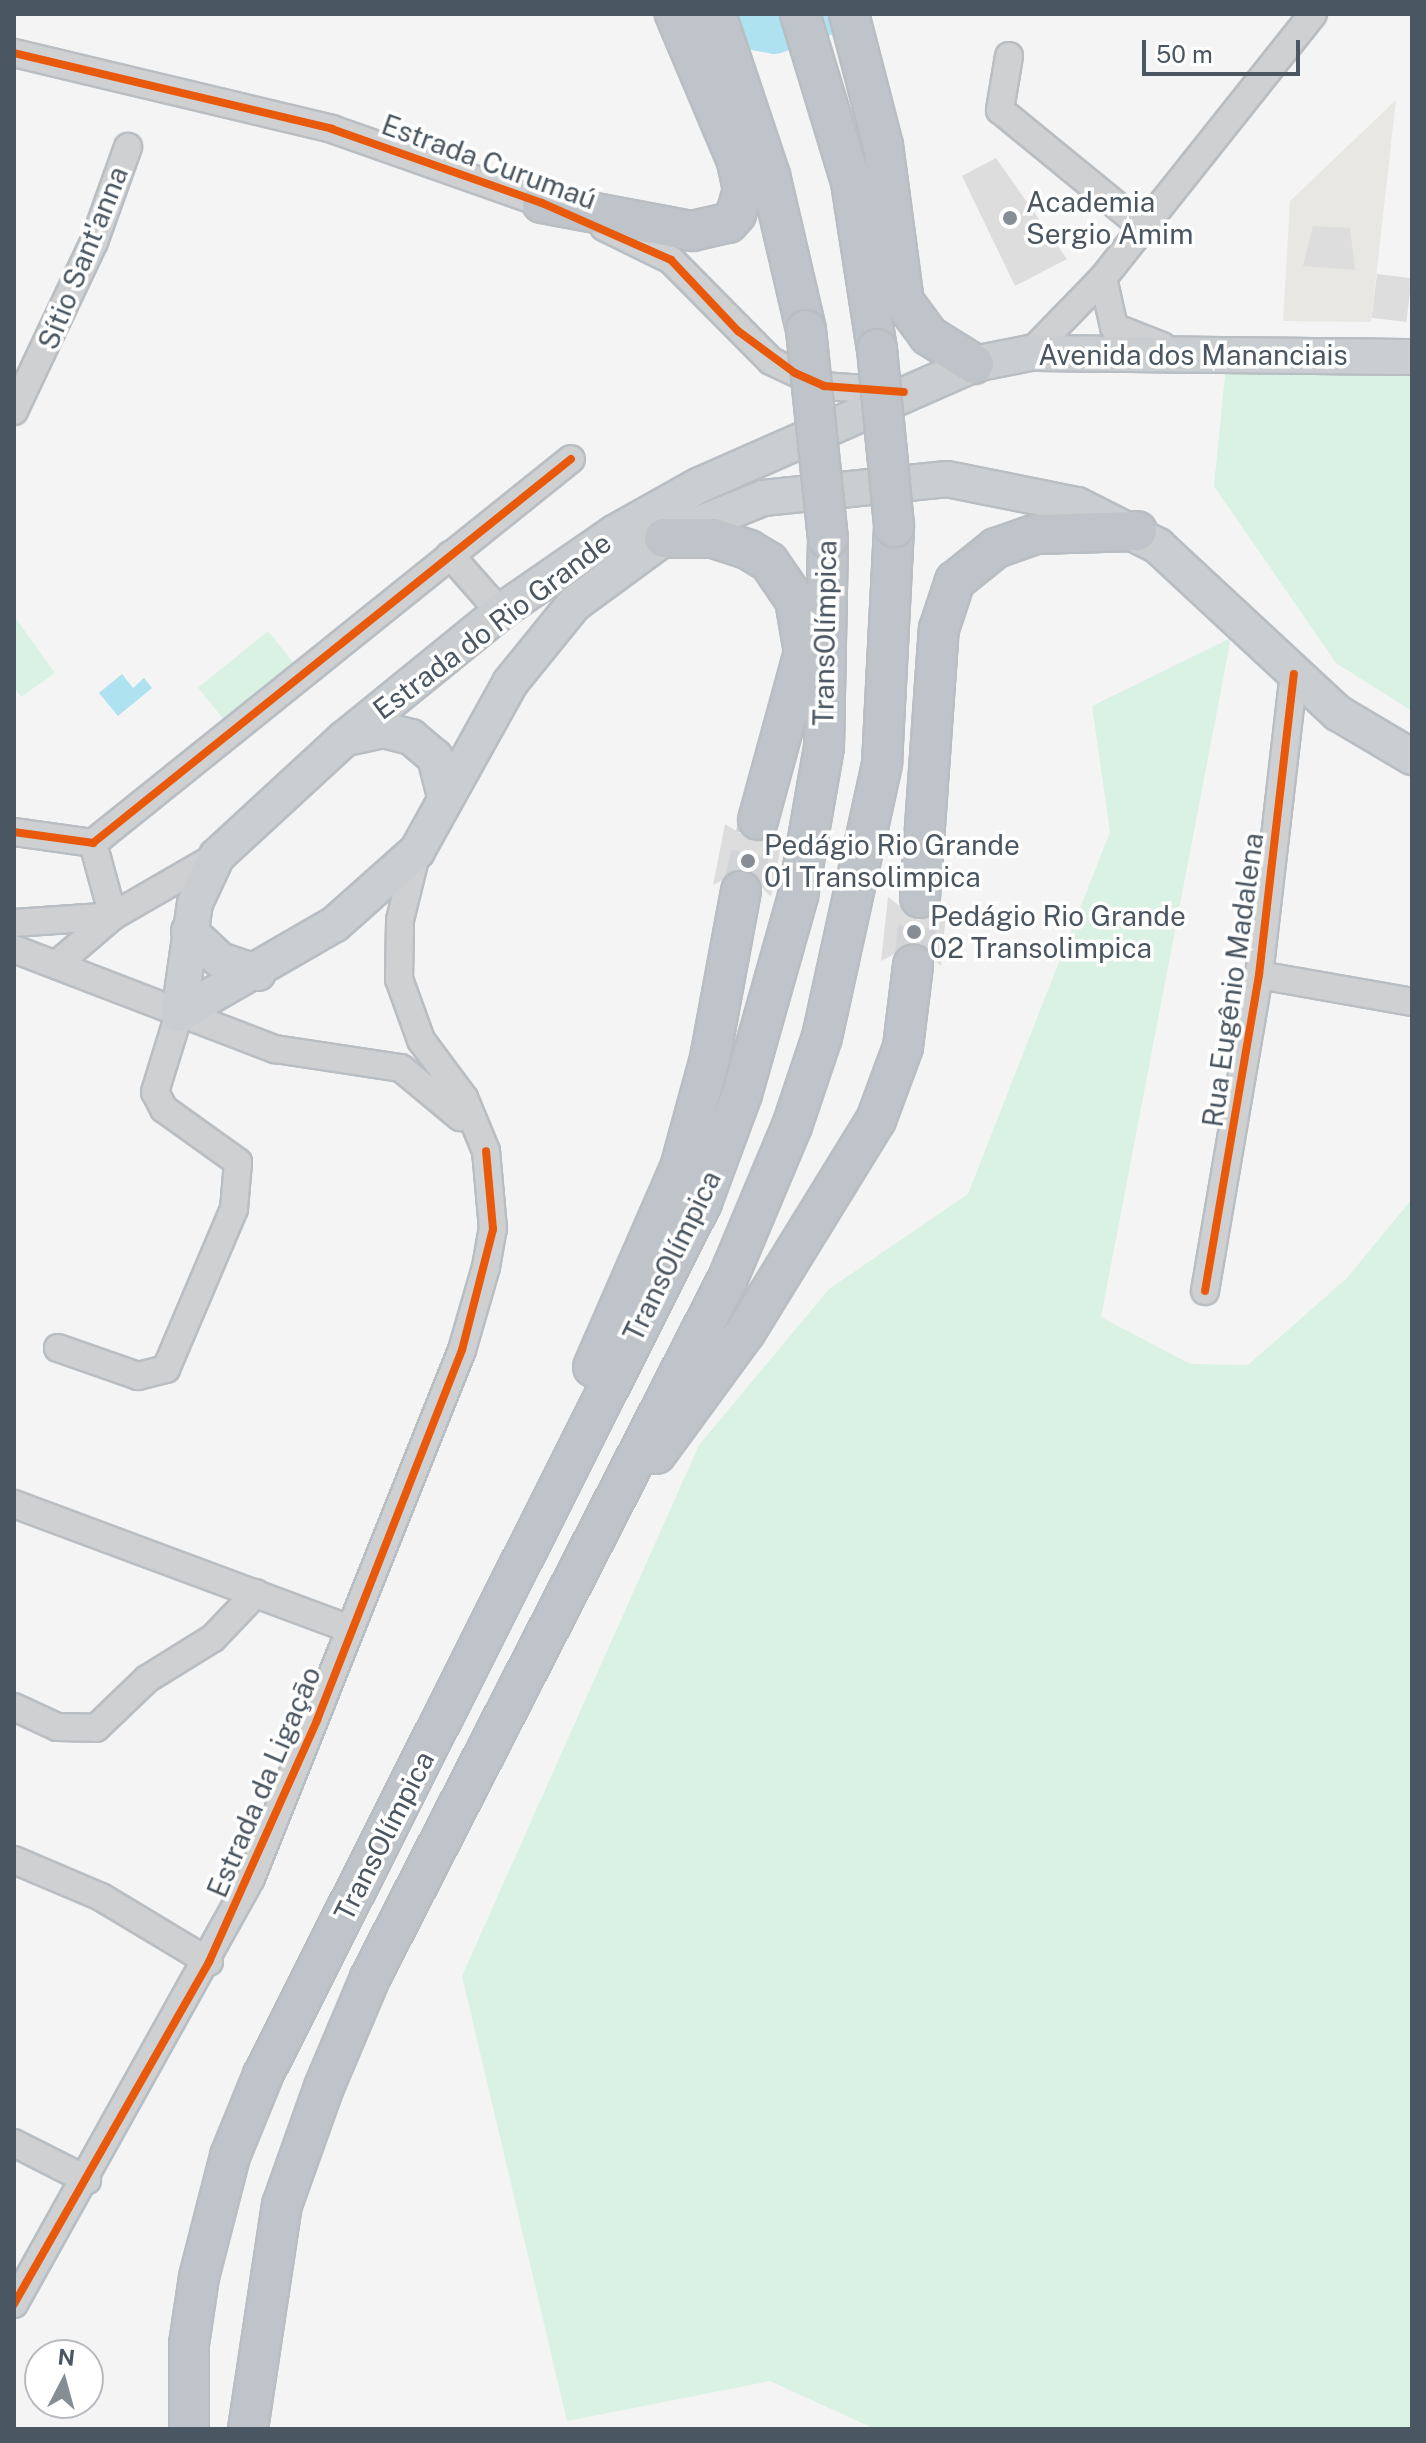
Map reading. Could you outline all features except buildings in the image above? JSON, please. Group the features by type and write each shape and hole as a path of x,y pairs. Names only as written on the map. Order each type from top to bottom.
{"highway":[{"path":"542,203 692,231 728,223 742,201 741,178 696,59 675,14"},
{"name":"TransOlímpica","path":"189,2429 189,2344 199,2277 230,2156 292,2008 368,1873 581,1435 702,1202 762,1032 798,896 824,747 828,539 806,330 736,68 716,14"},
{"name":"TransOlímpica","path":"248,2429 282,2205 324,2087 370,1978 728,1278 822,1037 882,764 894,527 877,349 851,182 800,14"},
{"path":"849,14 870,85 895,209 904,302 929,336 974,364"},
{"path":"920,898 939,629 955,581 996,548 1036,534 1137,531"},
{"path":"664,538 741,546 769,562 795,600 804,652 758,820"},
{"path":"581,1435 583,1394 602,1341 680,1168 710,1058 741,891"},
{"path":"613,1502 708,1389 876,1120 903,1047 913,965"}],"main road":[{"name":"Avenida dos Mananciais","path":"974,364 1030,353 1177,351 1412,357"},
{"name":"Estrada do Rio Grande","path":"179,1014 189,931 217,856 344,739 500,612 687,492 904,392 974,364"},
{"name":"Estrada do Rio Grande","path":"179,1014 258,973 335,924 417,851 445,796 541,639 614,570 664,538 763,498 947,479 1033,492 1137,531 1221,599 1301,692 1412,757"},
{"path":"344,739 383,730 411,737 435,757 445,796"},
{"path":"189,931 220,960 258,973"}],"street":[{"path":"1030,353 1103,278 1313,14"},
{"name":"Estrada Curumaú","path":"14,53 332,129 542,203 671,260 738,331 795,373 824,386 904,392"},
{"path":"1009,56 1000,110 1143,227"},
{"name":"Sítio Sant'anna","path":"14,411 94,242 128,147"},
{"path":"1103,278 1114,327 1177,351"},
{"path":"14,832 93,843 571,459"},
{"path":"450,555 500,612"},
{"name":"Rua Eugênio Madalena","path":"1205,1291 1259,975 1301,692"},
{"path":"57,964 113,916 93,843"},
{"name":"Estrada da Ligação","path":"14,2304 24,2263 87,2180 209,1962 251,1878 462,1350 486,1267 493,1229 486,1151 464,1098 421,1040 399,979 400,920 417,851"},
{"name":"Estrada do Rio Grande","path":"14,923 113,916 217,856"},
{"path":"14,949 275,1049 401,1068 444,1098 486,1151"},
{"path":"1259,975 1412,1002"},
{"path":"58,1348 138,1376 166,1369 234,1209 238,1162 164,1109 155,1092 179,1014"},
{"path":"14,1504 350,1629"},
{"path":"14,1707 66,1729 96,1728 147,1679 213,1638 256,1593"},
{"path":"14,1860 101,1897 209,1962"},
{"path":"14,2143 87,2180"}],"shaded area":[{"path":"1396,100 1371,322 1283,321 1290,201"}],"green space":[{"path":"1226,365 1412,376 1412,711 1336,663 1214,486"},
{"path":"14,616 55,673 21,697 14,687"},
{"path":"268,631 301,672 231,729 198,688"},
{"path":"1231,638 1101,1317 1190,1364 1248,1365 1347,1278 1412,1199 1412,2429 875,2429 770,2381 567,2421 462,1976 699,1445 829,1289 968,1194 1110,832 1092,706"}],"water":[{"path":"122,674 133,688 144,678 152,688 118,716 99,693"}],"waterway":[{"path":"691,20 775,35 833,14"}],"tunnel":[{"path":"741,891 758,820"},
{"path":"913,965 920,898"}],"cycle path":[{"path":"14,53 332,129 542,203 671,260 738,331 795,373 824,386 904,392"},
{"path":"14,832 93,843 571,459"},
{"path":"1205,1291 1259,975 1294,674"},
{"path":"14,2304 209,1962 317,1720 462,1350 493,1229 486,1151"}],"place":[{"name":"Academia Sergio Amim","path":"1010,218"},
{"name":"Pedágio Rio Grande 01 Transolimpica","path":"748,861"},
{"name":"Pedágio Rio Grande 02 Transolimpica","path":"914,932"}]}
